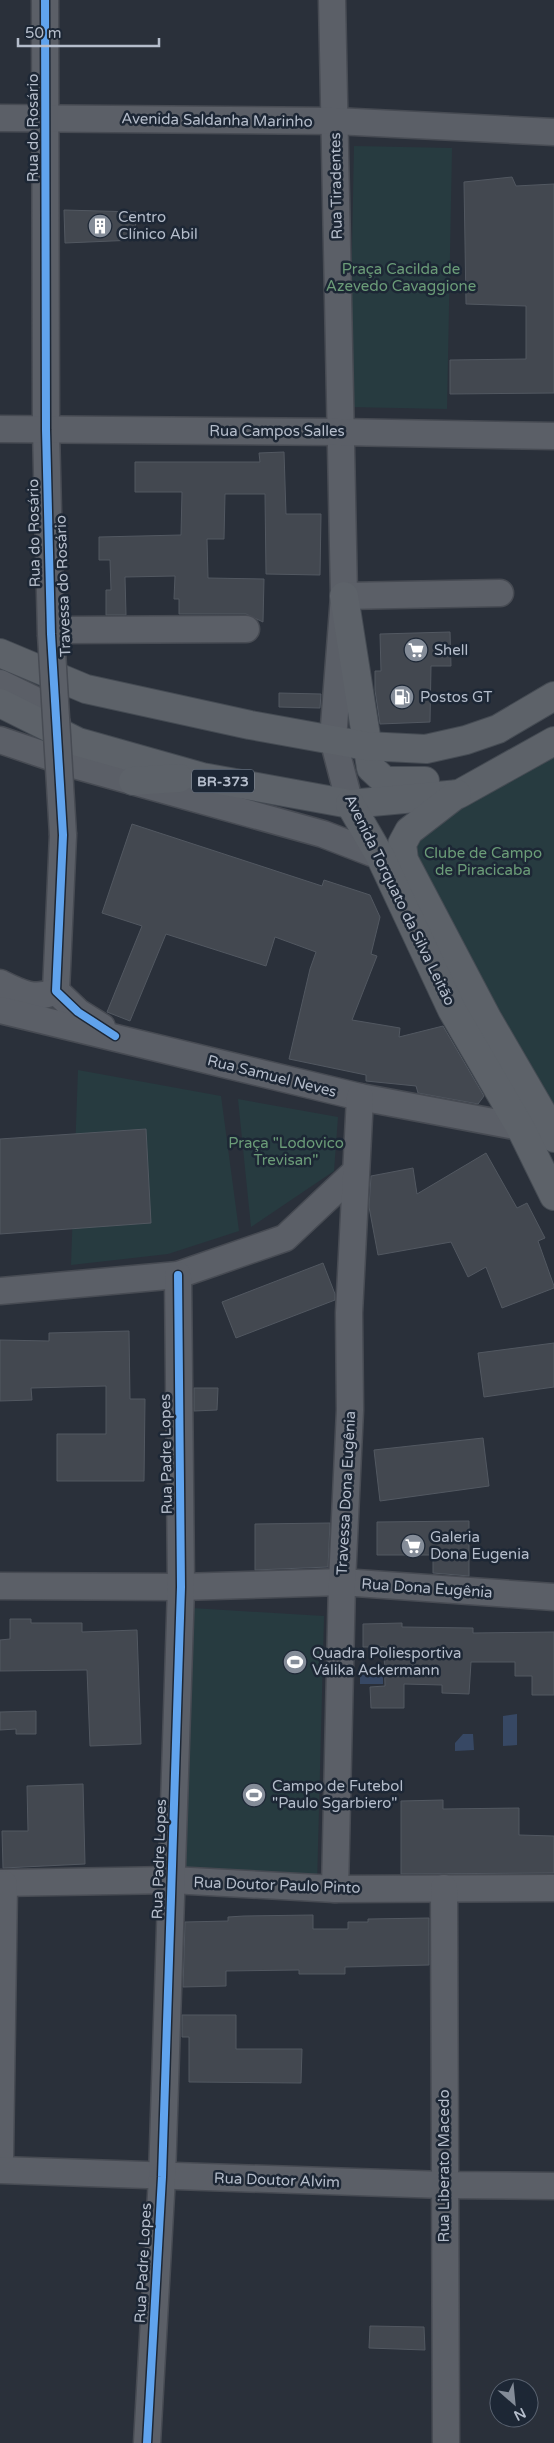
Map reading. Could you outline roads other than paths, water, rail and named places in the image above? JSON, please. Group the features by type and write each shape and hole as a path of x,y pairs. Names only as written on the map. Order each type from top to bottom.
{"main road":[{"path":"344,596 362,703 366,746 371,768 385,781 447,780 505,769"},
{"path":"0,653 86,689 180,710 366,746 426,749 466,740 498,729 554,696"},
{"name":"BR-373","path":"0,703 78,742 202,777 350,804 459,794 554,741"},
{"path":"133,780 202,777"},
{"name":"Avenida Torquato da Silva Leitão","path":"459,794 409,830 402,844 404,860 487,1018 540,1128 554,1196"},
{"name":"Avenida Torquato da Silva Leitão","path":"350,804 380,856 452,1010 540,1128"}],"street":[{"name":"Rua do Rosário","path":"46,0 46,430 57,632 57,724 63,835 56,991"},
{"name":"Rua Tiradentes","path":"332,0 341,432"},
{"name":"Avenida Saldanha Marinho","path":"0,118 335,121 554,132"},
{"name":"Rua Campos Salles","path":"0,428 554,436"},
{"name":"Avenida Torquato da Silva Leitão","path":"341,432 344,596 333,739 350,804"},
{"name":"Travessa do Rosário","path":"60,492 57,632 67,680"},
{"path":"344,596 500,593"},
{"path":"57,632 246,629"},
{"path":"0,683 35,700 57,724"},
{"path":"0,740 74,765 133,780 255,817 323,834 380,856"},
{"path":"0,984 28,996 45,996 56,991 78,1012 115,1036"},
{"name":"Rua Samuel Neves","path":"0,1010 115,1036 360,1097 540,1128"},
{"name":"Travessa Dona Eugênia","path":"335,1889 342,1582 350,1410 349,1313 354,1173 360,1097"},
{"path":"0,1291 178,1274 285,1238 354,1173"},
{"name":"Rua Padre Lopes","path":"147,2443 162,2177 181,1587 178,1274"},
{"name":"Rua Dona Eugênia","path":"0,1586 181,1587 342,1582 554,1597"},
{"name":"Rua Doutor Paulo Pinto","path":"2,1884 172,1880 335,1889 554,1888"},
{"path":"0,2157 2,1884"},
{"name":"Rua Liberato Macedo","path":"444,1888 446,2443"},
{"name":"Rua Doutor Alvim","path":"0,2170 444,2186 554,2186"}],"water":[{"path":"360,1670 383,1670 383,1684 360,1684"},
{"path":"517,1714 517,1745 503,1746 503,1716"},
{"path":"463,1734 473,1734 474,1750 455,1751 455,1743"}],"place":[{"name":"Centro Clínico Abil","path":"100,226"},
{"name":"Shell","path":"416,650"},
{"name":"Postos GT","path":"402,697"},
{"name":"Galeria Dona Eugenia","path":"413,1546"},
{"name":"Quadra Poliesportiva Válika Ackermann","path":"295,1662"},
{"name":"Campo de Futebol \"Paulo Sgarbiero\"","path":"254,1795"}],"park label":[{"name":"Praça Cacilda de Azevedo Cavaggione","path":"401,278"},
{"name":"Clube de Campo de Piracicaba","path":"483,862"},
{"name":"Praça \"Lodovico Trevisan\"","path":"286,1152"}]}
